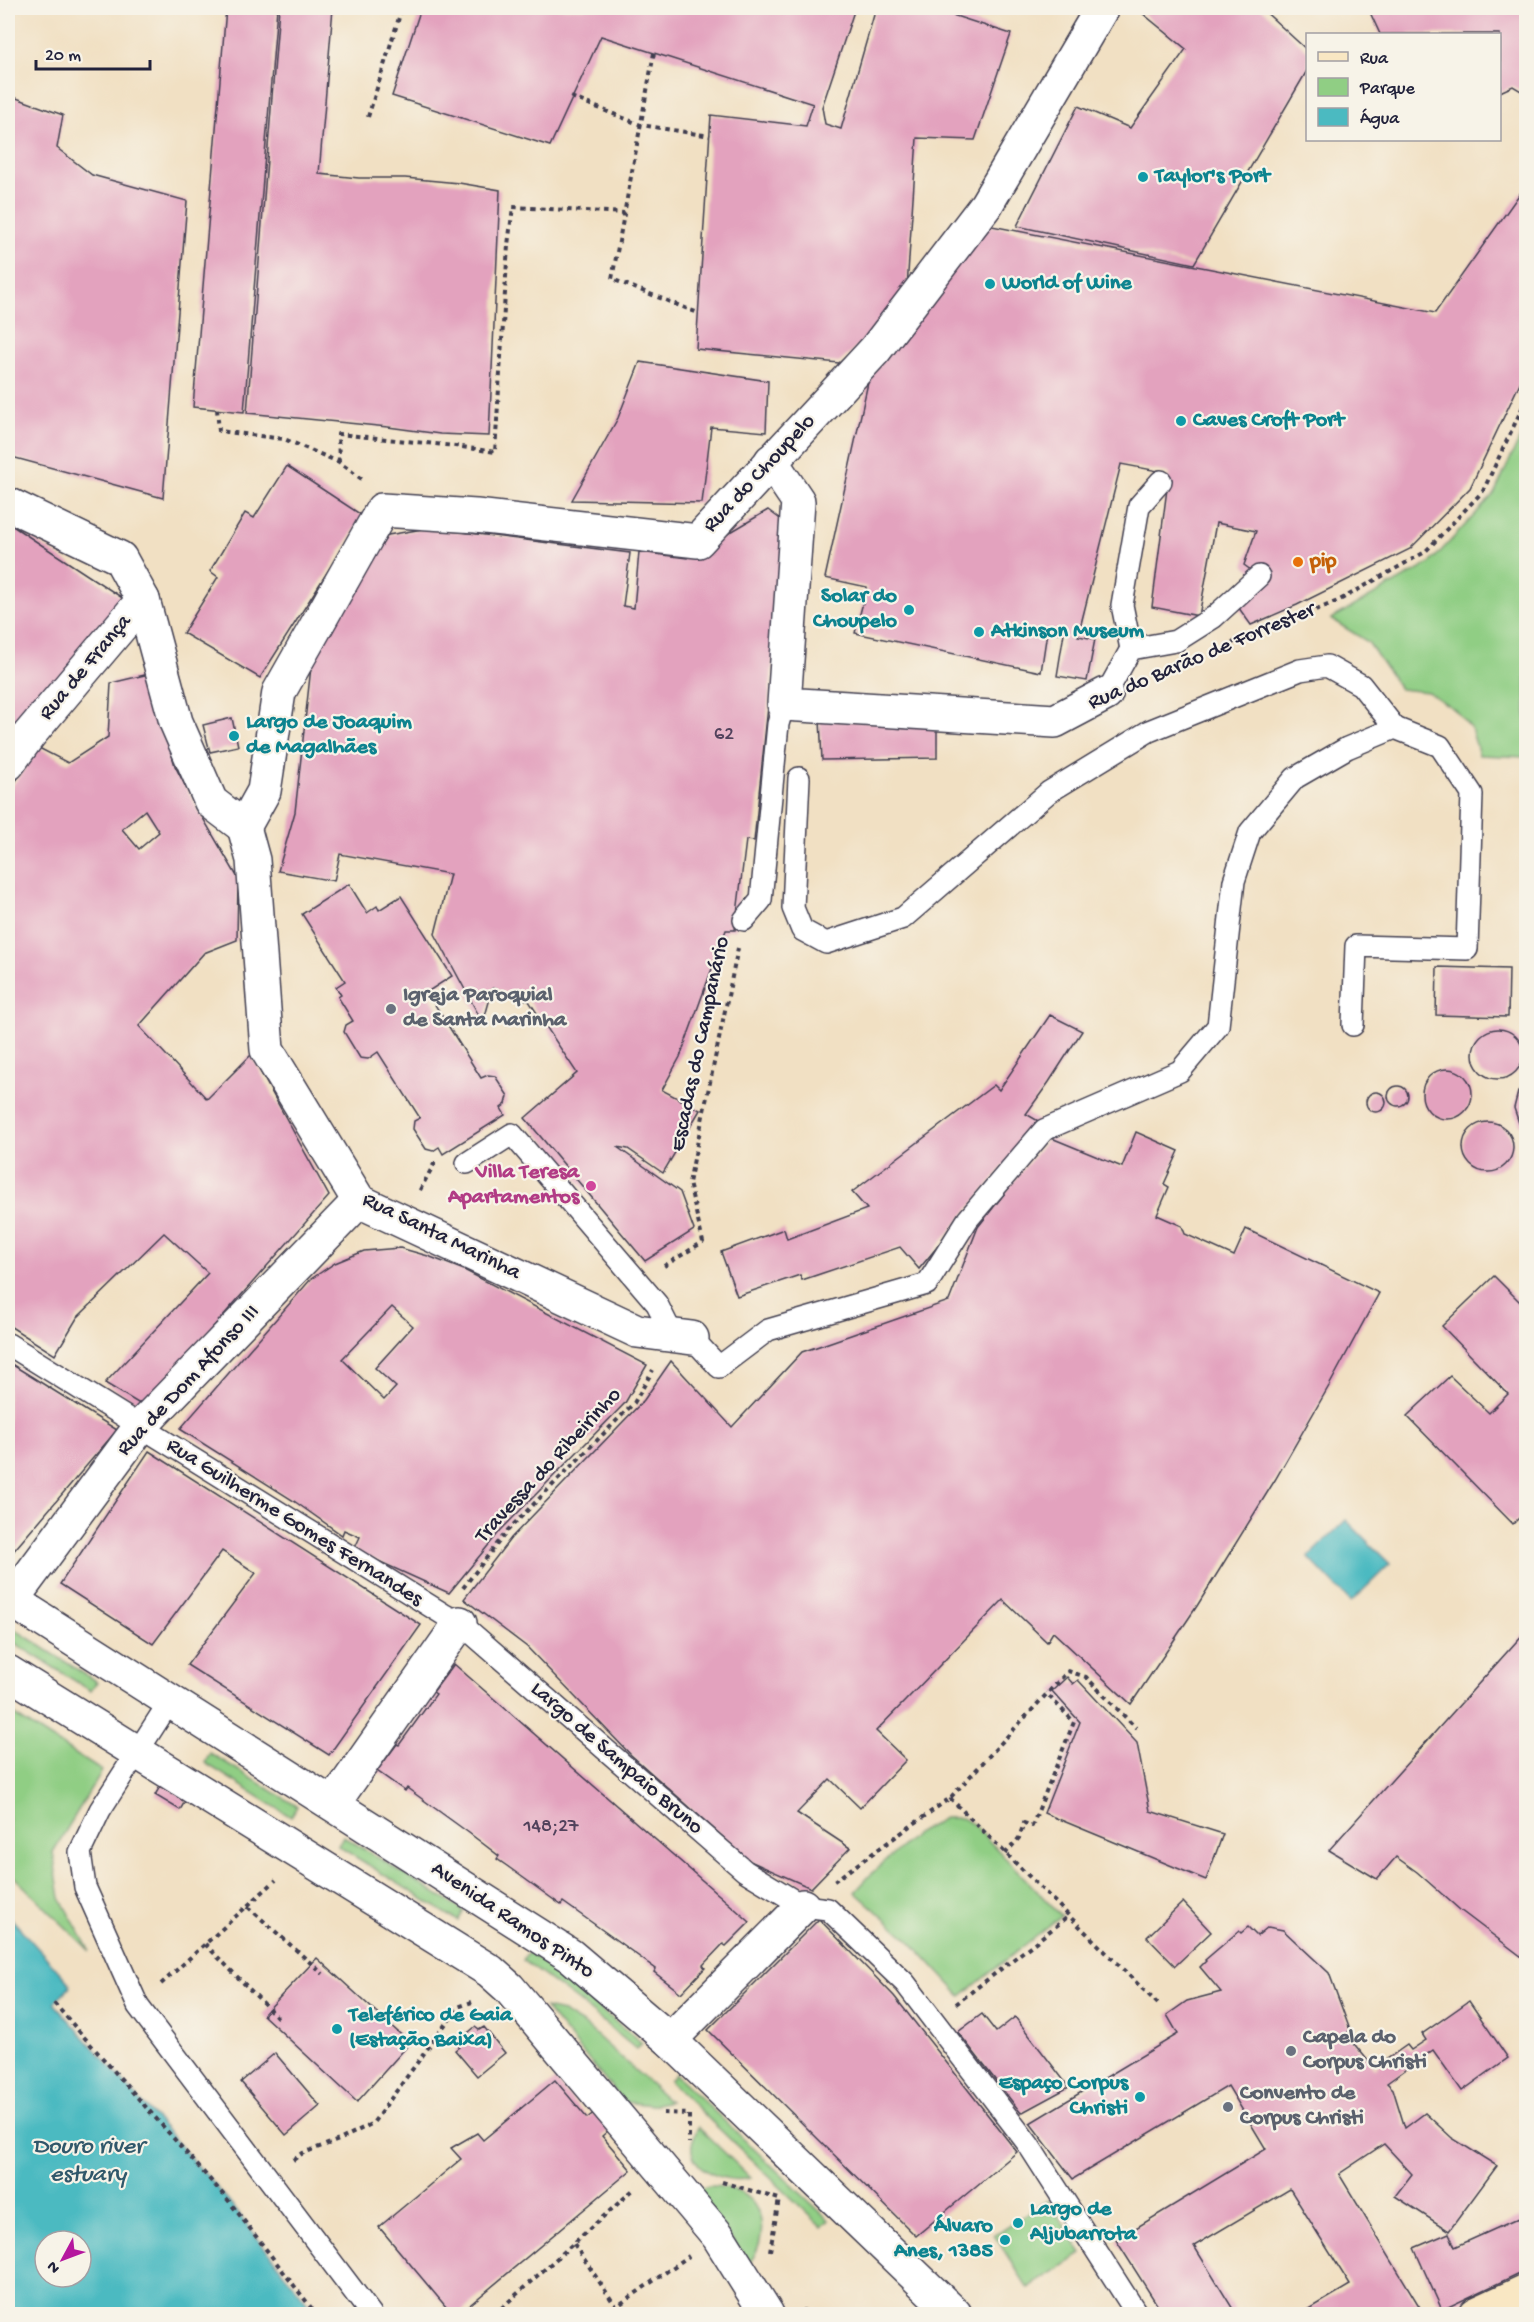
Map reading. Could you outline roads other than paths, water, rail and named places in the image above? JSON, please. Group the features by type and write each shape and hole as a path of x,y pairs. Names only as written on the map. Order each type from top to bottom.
{"street":[{"name":"Rua do Choupelo","path":"244,827 264,791 279,692 382,510 476,516 699,541 875,350 986,205 1102,8"},
{"path":"771,461 798,501 784,704"},
{"path":"8,504 120,558 143,600 176,722 211,802 244,827"},
{"name":"Rua de França","path":"8,764 29,735 143,600"},
{"name":"Rua do Barão de Forrester","path":"784,704 1055,721 1106,694"},
{"name":"Rua Santa Marinha","path":"244,827 253,860 267,1050 359,1201 637,1331 683,1337"},
{"name":"Rua de Dom Afonso III","path":"9,1599 140,1427 359,1201"},
{"name":"Avenida Ramos Pinto","path":"9,1599 571,1956 670,2040 955,2314"},
{"path":"333,1804 451,1618"},
{"path":"8,1672 490,1971 509,1988 718,2236 767,2314"},
{"path":"670,2040 803,1906"},
{"path":"1476,2314 1527,2291"}],"lane":[{"path":"1106,694 1131,649 1122,605 1138,506 1161,481"},
{"path":"1131,649 1176,641 1214,617 1259,576"},
{"path":"799,778 793,908 802,930 826,943 903,918 1050,792 1149,731 1299,670 1327,666 1361,685 1395,728 1440,746 1472,794 1467,949 1356,946 1353,1025"},
{"path":"744,920 761,900 778,724 784,704"},
{"path":"467,1163 512,1134 639,1281 683,1337 719,1367 768,1330 927,1284 968,1219 1044,1130 1180,1071 1218,1026 1234,881 1250,832 1295,778 1347,748 1395,728"},
{"name":"Rua Guilherme Gomes Fernandes","path":"8,1344 451,1618"},
{"name":"Largo de Sampaio Bruno","path":"451,1618 745,1871 803,1906 828,1909 905,1983 1028,2144 1137,2314"},
{"path":"170,1701 100,1810 80,1852 86,1887 138,2006 371,2314"}],"water":[{"path":"1346,1520 1390,1564 1351,1602 1308,1557"},
{"name":"Douro river estuary","path":"8,1915 71,1985 54,2003 228,2200 316,2314 8,2314"}],"place":[{"name":"Taylor's Port","path":"1143,177"},
{"name":"World of Wine","path":"990,284"},
{"name":"Caves Croft Port","path":"1181,421"},
{"name":"pip","path":"1298,562"},
{"name":"Solar do Choupelo","path":"909,610"},
{"name":"Atkinson Museum","path":"979,632"},
{"name":"Largo de Joaquim de Magalhães","path":"234,736"},
{"name":"Igreja Paroquial de Santa Marinha","path":"391,1009"},
{"name":"Villa Teresa Apartamentos","path":"591,1186"},
{"name":"Teleférico de Gaia (Estação Baixa)","path":"337,2029"},
{"name":"Capela do Corpus Christi","path":"1291,2051"},
{"name":"Espaço Corpus Christi","path":"1140,2097"},
{"name":"Convento de Corpus Christi","path":"1228,2107"},
{"name":"Largo de Aljubarrota","path":"1018,2223"},
{"name":"Álvaro Anes, 1385","path":"1005,2240"}]}
